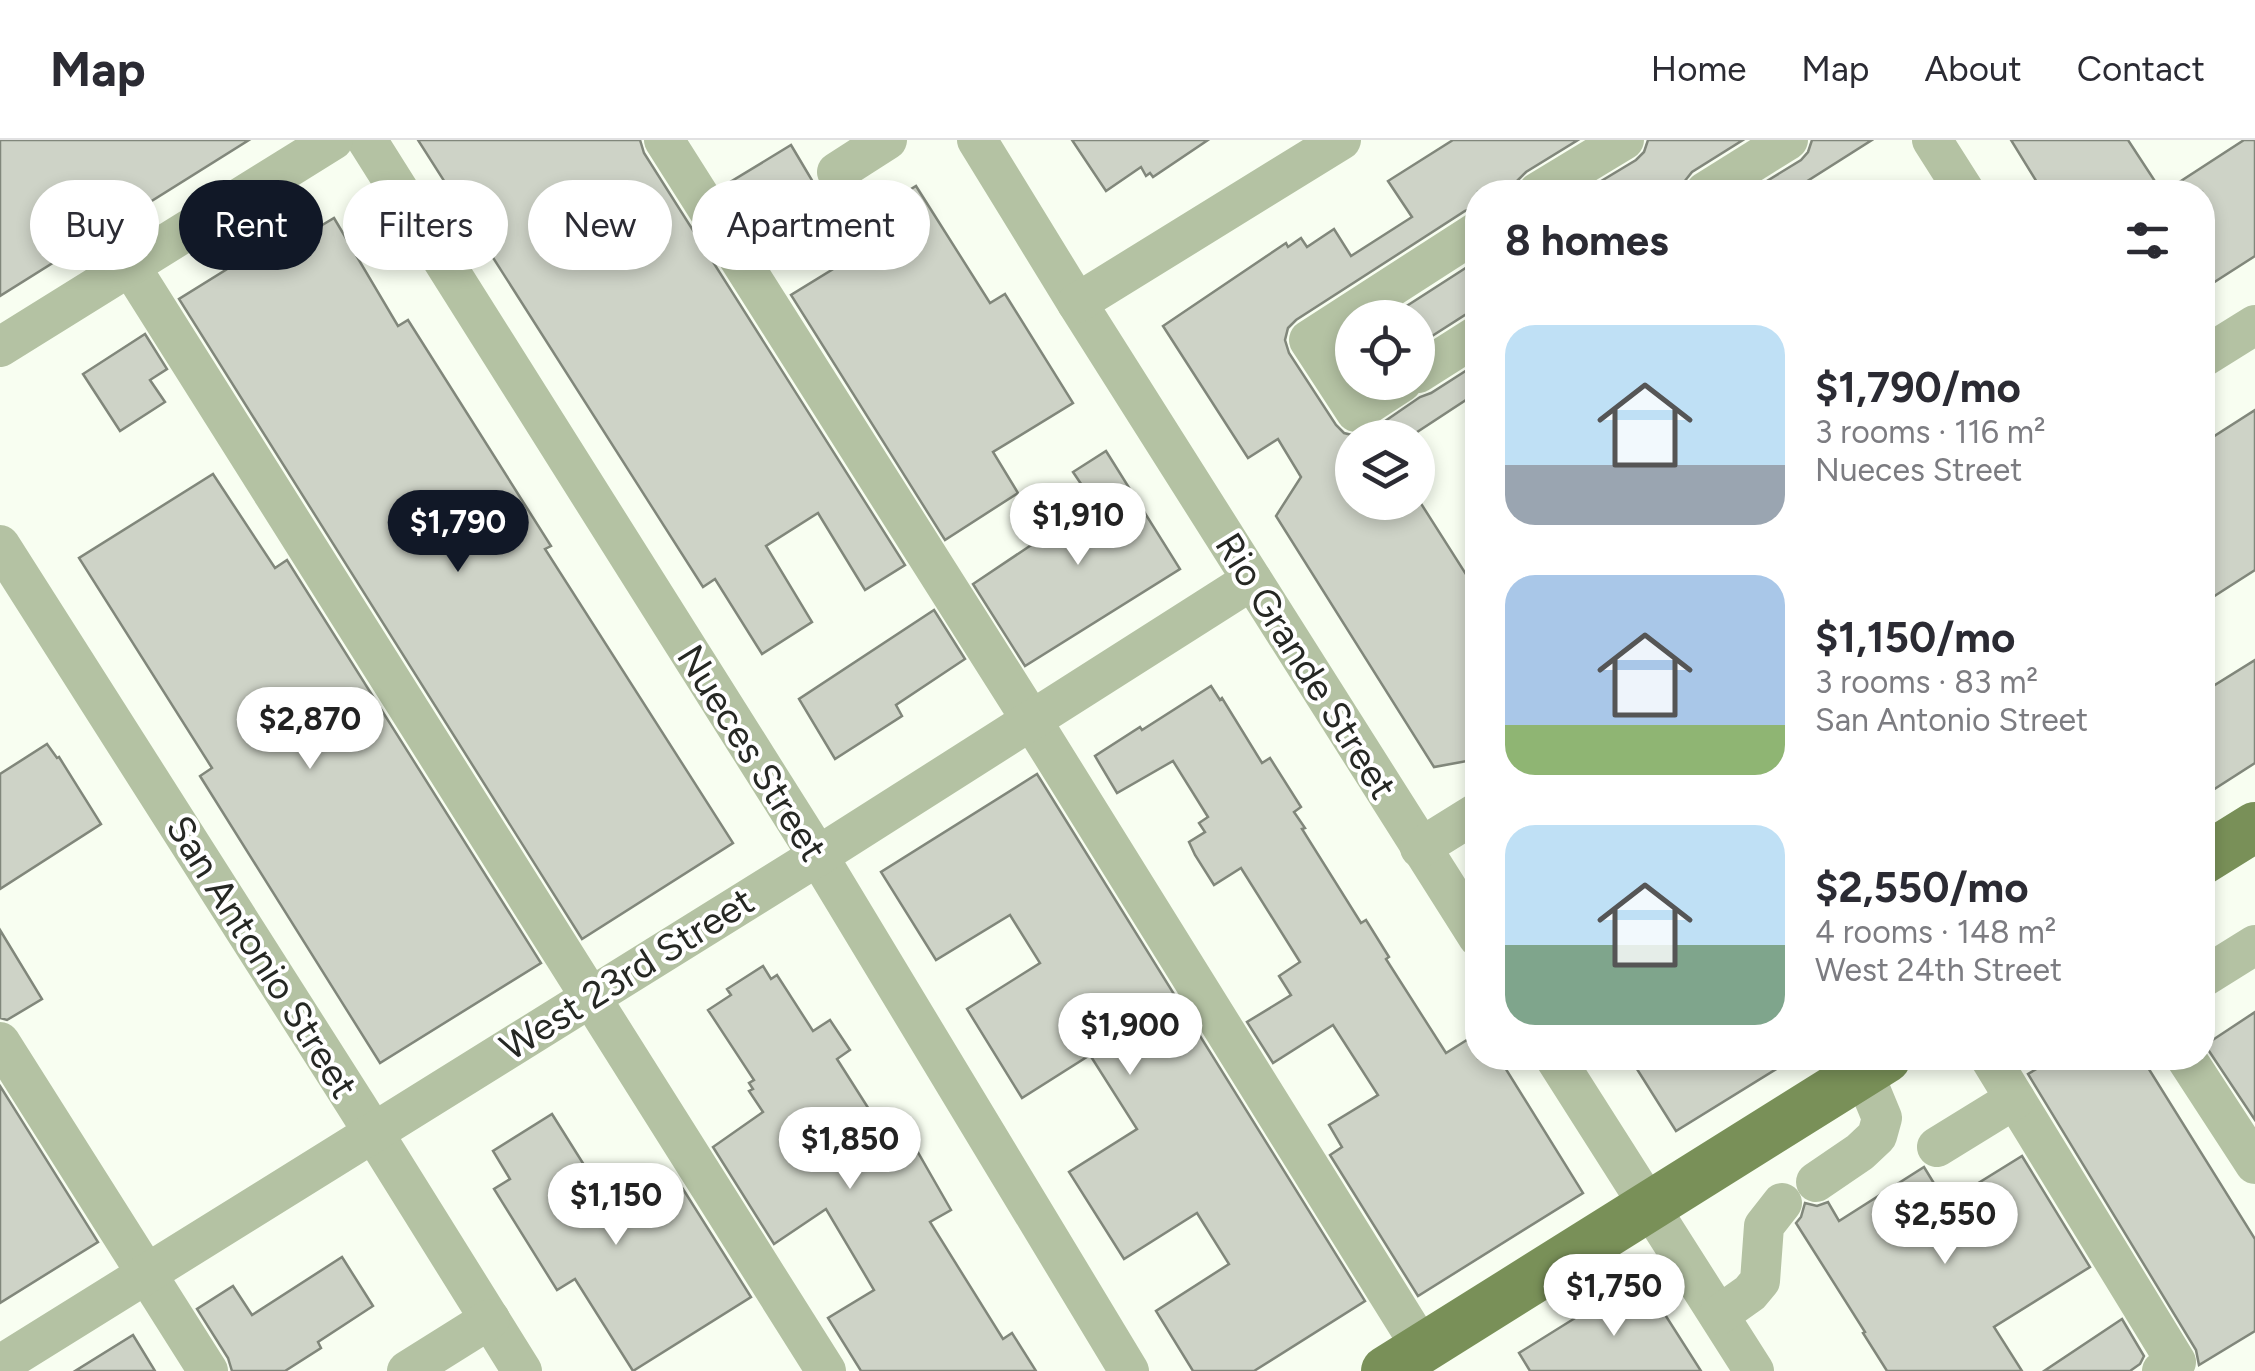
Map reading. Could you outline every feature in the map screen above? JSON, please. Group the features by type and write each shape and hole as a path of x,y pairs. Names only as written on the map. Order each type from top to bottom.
{"main road":[{"path":"2215,852 2255,827"},
{"path":"1404,1359 1866,1070"}],"street":[{"path":"159,248 333,140"},
{"name":"Nueces Street","path":"368,140 818,856 1129,1371"},
{"path":"664,140 1032,721 1404,1359"},
{"path":"836,172 887,140"},
{"name":"Rio Grande Street","path":"977,140 1465,917"},
{"path":"1077,304 1341,140"},
{"path":"1569,180 1624,140"},
{"path":"1724,180 1788,140"},
{"path":"1932,140 1957,180"},
{"path":"1371,300 1465,239"},
{"path":"0,347 124,270"},
{"path":"133,270 826,1371"},
{"path":"1335,323 1309,340 1335,380"},
{"path":"2215,350 2255,325"},
{"path":"1435,362 1465,343"},
{"path":"1348,400 1356,412 1374,400"},
{"name":"San Antonio Street","path":"0,546 522,1371"},
{"name":"West 23rd Street","path":"0,1365 818,856 1252,580"},
{"path":"1420,848 1465,820"},
{"path":"2215,970 2255,945"},
{"path":"0,1042 208,1371"},
{"path":"1563,1070 1754,1371"},
{"path":"1816,1182 1877,1136 1882,1118 1875,1070"},
{"path":"2194,1070 2255,1164"},
{"path":"1936,1147 2004,1071 2176,1362 2162,1371"},
{"path":"1719,1314 1750,1293 1760,1280 1764,1226 1782,1203"},
{"path":"407,1371 490,1319"}],"building":[{"path":"0,140 249,140 185,180 179,180 159,196 159,180 30,180 30,270 42,270 0,296"},
{"path":"418,140 640,140 661,180 528,180 528,270 672,270 672,197 692,229 692,270 718,270 905,565 865,590 818,513 766,546 812,622 762,654 715,579 703,587 501,270 508,270 508,180 444,180"},
{"path":"1072,140 1208,140 1153,177 1150,173 1146,176 1141,167 1106,191"},
{"path":"1453,140 1578,140 1518,180 1465,180 1465,211 1296,320 1288,328 1285,340 1289,353 1335,423 1335,520 1431,520 1465,573 1465,761 1434,767 1276,516 1301,477 1278,439 1248,458 1163,326 1286,243 1288,247 1301,238 1307,247 1334,229 1351,256 1412,217 1388,181"},
{"path":"1648,140 1743,140 1686,180 1603,180 1644,152"},
{"path":"1812,140 1872,140 1809,180 1768,180 1808,152"},
{"path":"2011,140 2128,140 2154,180 2036,180"},
{"path":"2244,140 2255,140 2255,256 2215,282 2215,180 2182,180"},
{"path":"791,145 812,180 734,180"},
{"path":"930,208 990,303 1005,294 1073,403 993,452 1018,493 945,540 791,295 832,270 930,270"},
{"path":"334,218 343,233 343,270 365,270 398,326 408,320 551,546 545,549 733,843 582,939 179,299 226,270 323,270 323,225"},
{"path":"1465,268 1465,315 1435,334 1435,300 1416,300"},
{"path":"145,334 167,369 150,380 165,402 120,431 83,374"},
{"path":"1465,371 1465,401 1435,420 1386,420 1416,400 1435,400 1435,390"},
{"path":"2255,410 2255,570 2215,596 2215,436"},
{"path":"1106,451 1180,569 1025,666 973,584 1094,503 1073,472"},
{"path":"213,474 275,568 287,560 541,963 380,1063 200,776 212,768 79,558"},
{"path":"934,610 965,659 896,705 902,716 835,759 799,699"},
{"path":"2255,660 2255,763 2215,789 2215,685"},
{"path":"1211,686 1262,763 1270,758 1301,807 1294,812 1305,828 1302,829 1361,923 1366,920 1446,1053 1465,1041 1465,1070 1506,1070 1583,1193 1418,1296 1330,1155 1342,1147 1329,1125 1378,1095 1333,1025 1273,1063 1247,1022 1291,995 1279,976 1300,962 1241,868 1214,885 1195,855 1189,842 1205,832 1199,823 1208,817 1173,761 1117,793 1095,756 1140,727 1142,730"},
{"path":"47,744 101,824 0,889 0,774"},
{"path":"1037,774 1365,1301 1254,1371 1193,1371 1156,1311 1229,1264 1197,1213 1124,1259 1069,1172 1137,1129 1090,1055 1022,1098 967,1009 1040,963 1010,915 936,960 881,872"},
{"path":"0,930 42,999 7,1020 0,1018"},
{"path":"763,966 771,979 777,975 813,1031 830,1020 850,1050 837,1059 900,1158 916,1149 951,1210 930,1222 1003,1339 1012,1333 1036,1371 861,1371 828,1318 874,1290 826,1209 774,1244 713,1147 763,1112 749,1091 753,1089 749,1083 754,1080 708,1010 731,995 727,989"},
{"path":"2255,1012 2255,1120 2215,1060 2215,1038"},
{"path":"1638,1070 1775,1070 1676,1131"},
{"path":"2035,1070 2149,1070 2255,1239 2255,1331 2199,1365 2196,1350 2028,1074"},
{"path":"0,1086 98,1242 0,1303"},
{"path":"552,1114 623,1227 683,1189 751,1297 633,1371 575,1279 557,1290 494,1189 510,1179 493,1151"},
{"path":"2022,1156 2090,1267 1994,1327 2022,1371 1887,1371 1796,1223 1805,1203 1817,1206 1828,1202 1839,1221 1924,1167 1946,1203"},
{"path":"342,1257 373,1306 318,1342 321,1348 285,1371 232,1371 197,1309 233,1286 252,1315"},
{"path":"1641,1277 1701,1371 1530,1371 1519,1353"},
{"path":"2122,1319 2144,1356 2130,1371 2044,1371"},
{"path":"133,1335 155,1371 75,1371"}]}
